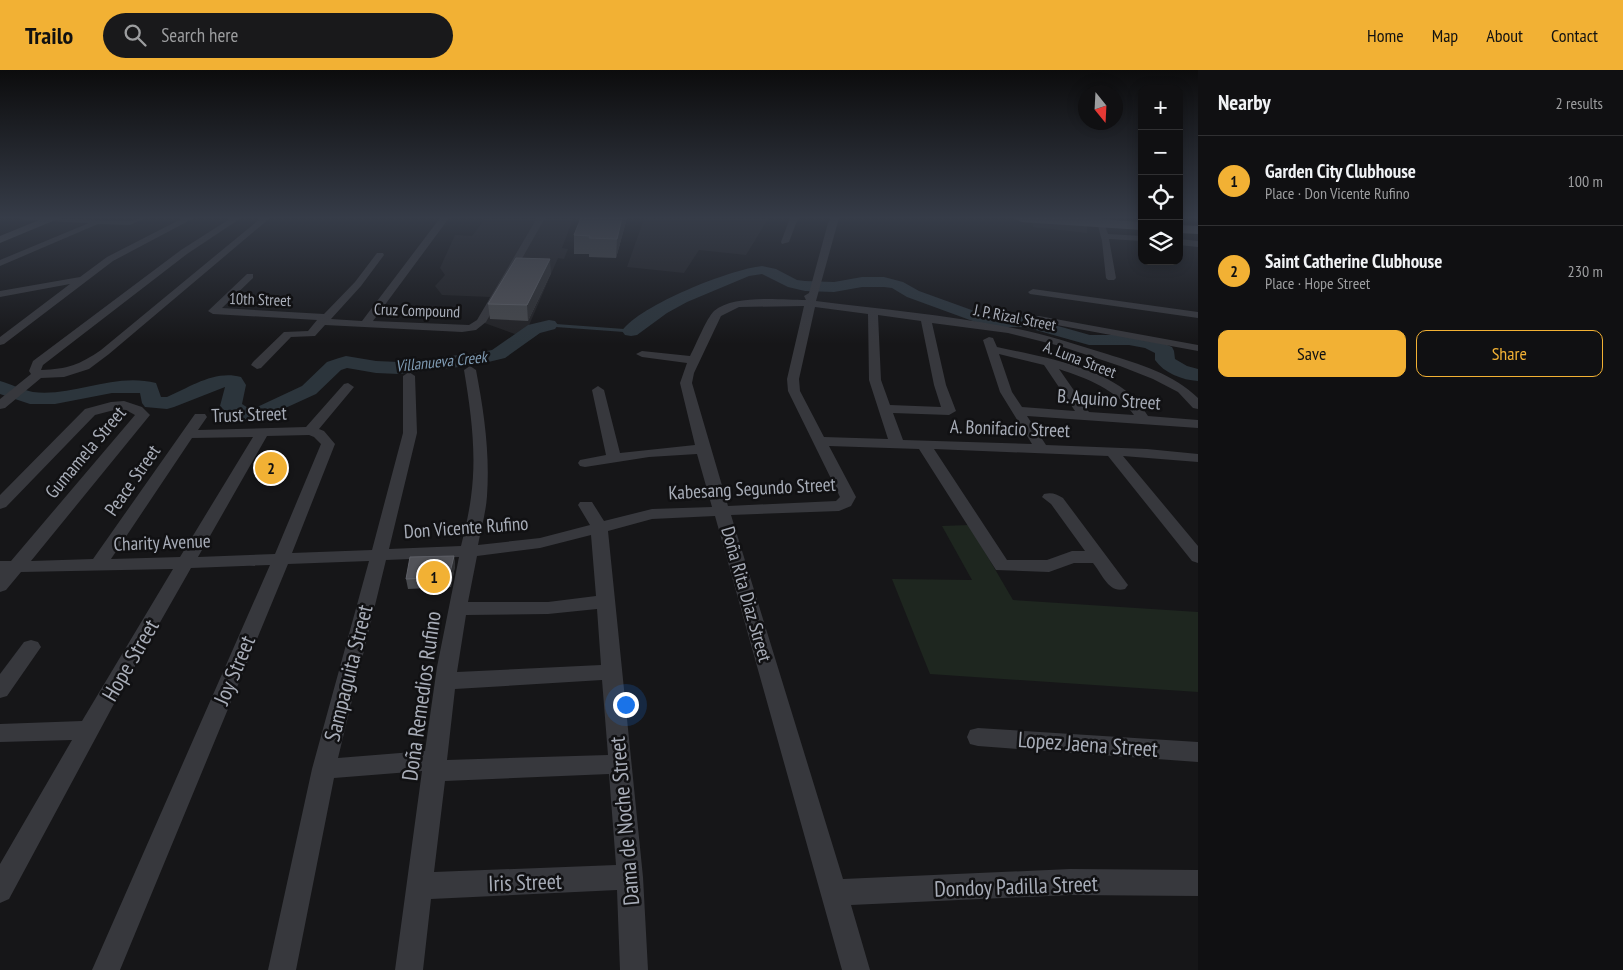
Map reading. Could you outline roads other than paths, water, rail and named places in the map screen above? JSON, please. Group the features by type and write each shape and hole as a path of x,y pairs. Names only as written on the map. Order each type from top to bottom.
{"street":[{"path":"0,342 109,260"},
{"path":"38,374 35,370 37,364 173,260"},
{"path":"0,405 38,374 64,372 85,366 105,352 214,260"},
{"path":"257,365 288,334 311,334 358,284 376,260"},
{"path":"365,324 414,260"},
{"name":"Cruz Compound","path":"323,320 365,324 472,328 481,322 517,260"},
{"name":"Kabesang Segundo Street","path":"652,514 839,506 845,503 848,497 820,441 797,401 793,379 822,260"},
{"path":"1109,260 1110,278"},
{"path":"159,271 201,271"},
{"name":"10th Street","path":"250,276 214,311 323,320"},
{"path":"0,294 83,279"},
{"path":"1033,292 1198,315"},
{"name":"J. P. Rizal Street","path":"813,294 873,312 985,326 1064,344 1124,363 1157,376 1182,388 1198,405"},
{"name":"Doña Rita Diaz Street","path":"813,294 739,304 722,310 717,314 694,360 686,383 856,970"},
{"path":"873,312 875,380 897,444"},
{"path":"884,409 949,411 940,385 926,319"},
{"path":"1039,319 1198,348"},
{"path":"985,326 1006,392 1042,450"},
{"name":"A. Luna Street","path":"992,349 1050,364 1106,383 1124,394 1144,420"},
{"path":"642,354 694,360"},
{"path":"1050,364 1085,416"},
{"name":"Doña Remedios Rufino","path":"409,970 446,682 479,497 482,455 479,423 470,370"},
{"name":"Sampaguita Street","path":"282,970 324,769 410,433 409,376"},
{"path":"310,431 348,387"},
{"path":"598,390 614,458"},
{"name":"Gumamela Street","path":"0,504 90,412 103,406 125,404 137,408 143,414 8,567"},
{"name":"B. Aquino Street","path":"1017,411 1198,424"},
{"name":"Peace Street","path":"97,566 200,417"},
{"name":"Trust Street","path":"188,434 310,431"},
{"name":"Joy Street","path":"106,970 328,444 319,434 310,431"},
{"name":"Hope Street","path":"0,890 115,683 263,432"},
{"name":"A. Bonifacio Street","path":"820,441 1112,452 1198,458"},
{"path":"924,445 1002,566 1049,566 1072,556 1099,557"},
{"path":"585,463 649,453 704,450"},
{"path":"1112,452 1198,557"},
{"path":"1050,497 1057,501 1119,585"},
{"name":"Dama de Noche Street","path":"586,504 599,527 607,601 619,764 630,877 634,970"},
{"name":"Don Vicente Rufino","path":"309,558 470,551 516,547 652,514"},
{"name":"Charity Avenue","path":"8,567 97,566 309,558"},
{"path":"0,586 8,567"},
{"path":"458,609 548,608 607,601"},
{"path":"0,690 31,647"},
{"path":"446,682 613,672"},
{"path":"0,733 90,730"},
{"name":"Lopez Jaena Street","path":"978,737 1198,752"},
{"path":"324,769 619,764"},
{"name":"Iris Street","path":"420,886 630,877"},
{"name":"Dondoy Padilla Street","path":"834,893 1070,882 1180,881 1198,883"}],"waterway":[{"name":"Villanueva Creek","path":"631,331 661,309 681,299 746,272 762,270 771,272 793,284 805,286 834,287 862,282 884,282 897,285 913,294 989,322 1026,322 1089,340 1129,340 1150,344 1165,351 1164,360 1172,366 1184,372 1198,375"},
{"name":"Villanueva Creek","path":"549,325 631,331"},
{"name":"Villanueva Creek","path":"0,387 30,398 55,398 112,387 149,387 152,403 167,403 219,381 234,381 236,385 231,406 244,414 259,414 309,390 334,366 346,362 376,367 399,368 476,359 498,354 534,329 549,325"}],"place":[{"name":"Saint Catherine Clubhouse","path":"271,468"},
{"name":"Garden City Clubhouse","path":"434,577"}]}
